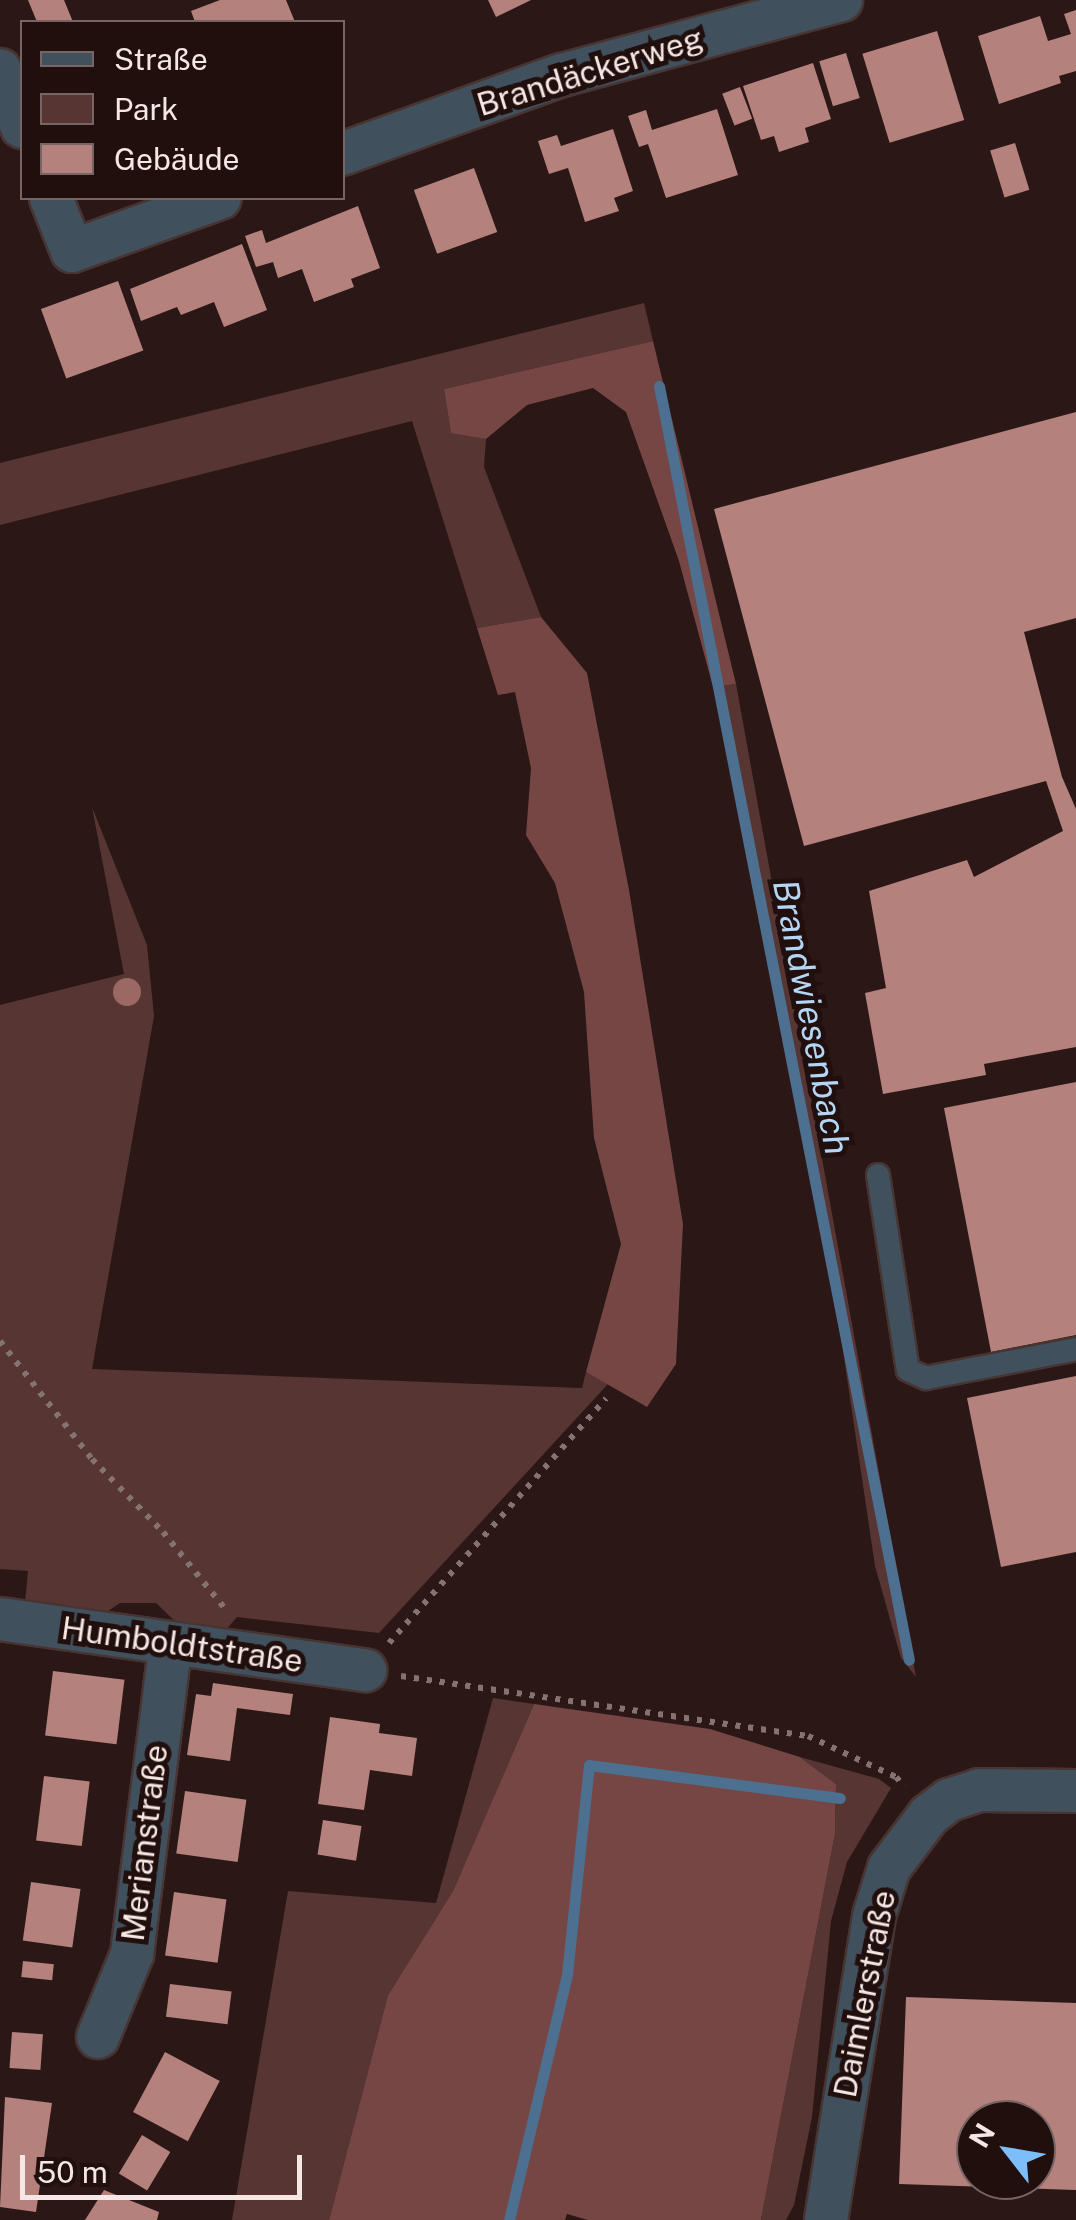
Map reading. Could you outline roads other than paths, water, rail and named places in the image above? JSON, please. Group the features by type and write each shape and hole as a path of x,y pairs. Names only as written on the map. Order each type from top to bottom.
{"street":[{"name":"Brandäckerweg","path":"345,153 562,74 841,0"},
{"path":"0,70 20,122"},
{"path":"51,200 72,251 214,200"},
{"name":"Humboldtstraße","path":"0,1619 267,1660 365,1670"},
{"name":"Merianstraße","path":"98,2037 132,1954 171,1643"},
{"name":"Daimlerstraße","path":"826,2220 874,1916 889,1868 929,1814 949,1800 980,1790 1076,1791"}],"lane":[{"path":"878,1175 908,1370 926,1378 1076,1348"}],"waterway":[{"name":"Brandwiesenbach","path":"659,386 909,1660"},
{"name":"Brandwiesenbach","path":"509,2220 567,1974 589,1765 840,1798"}]}
